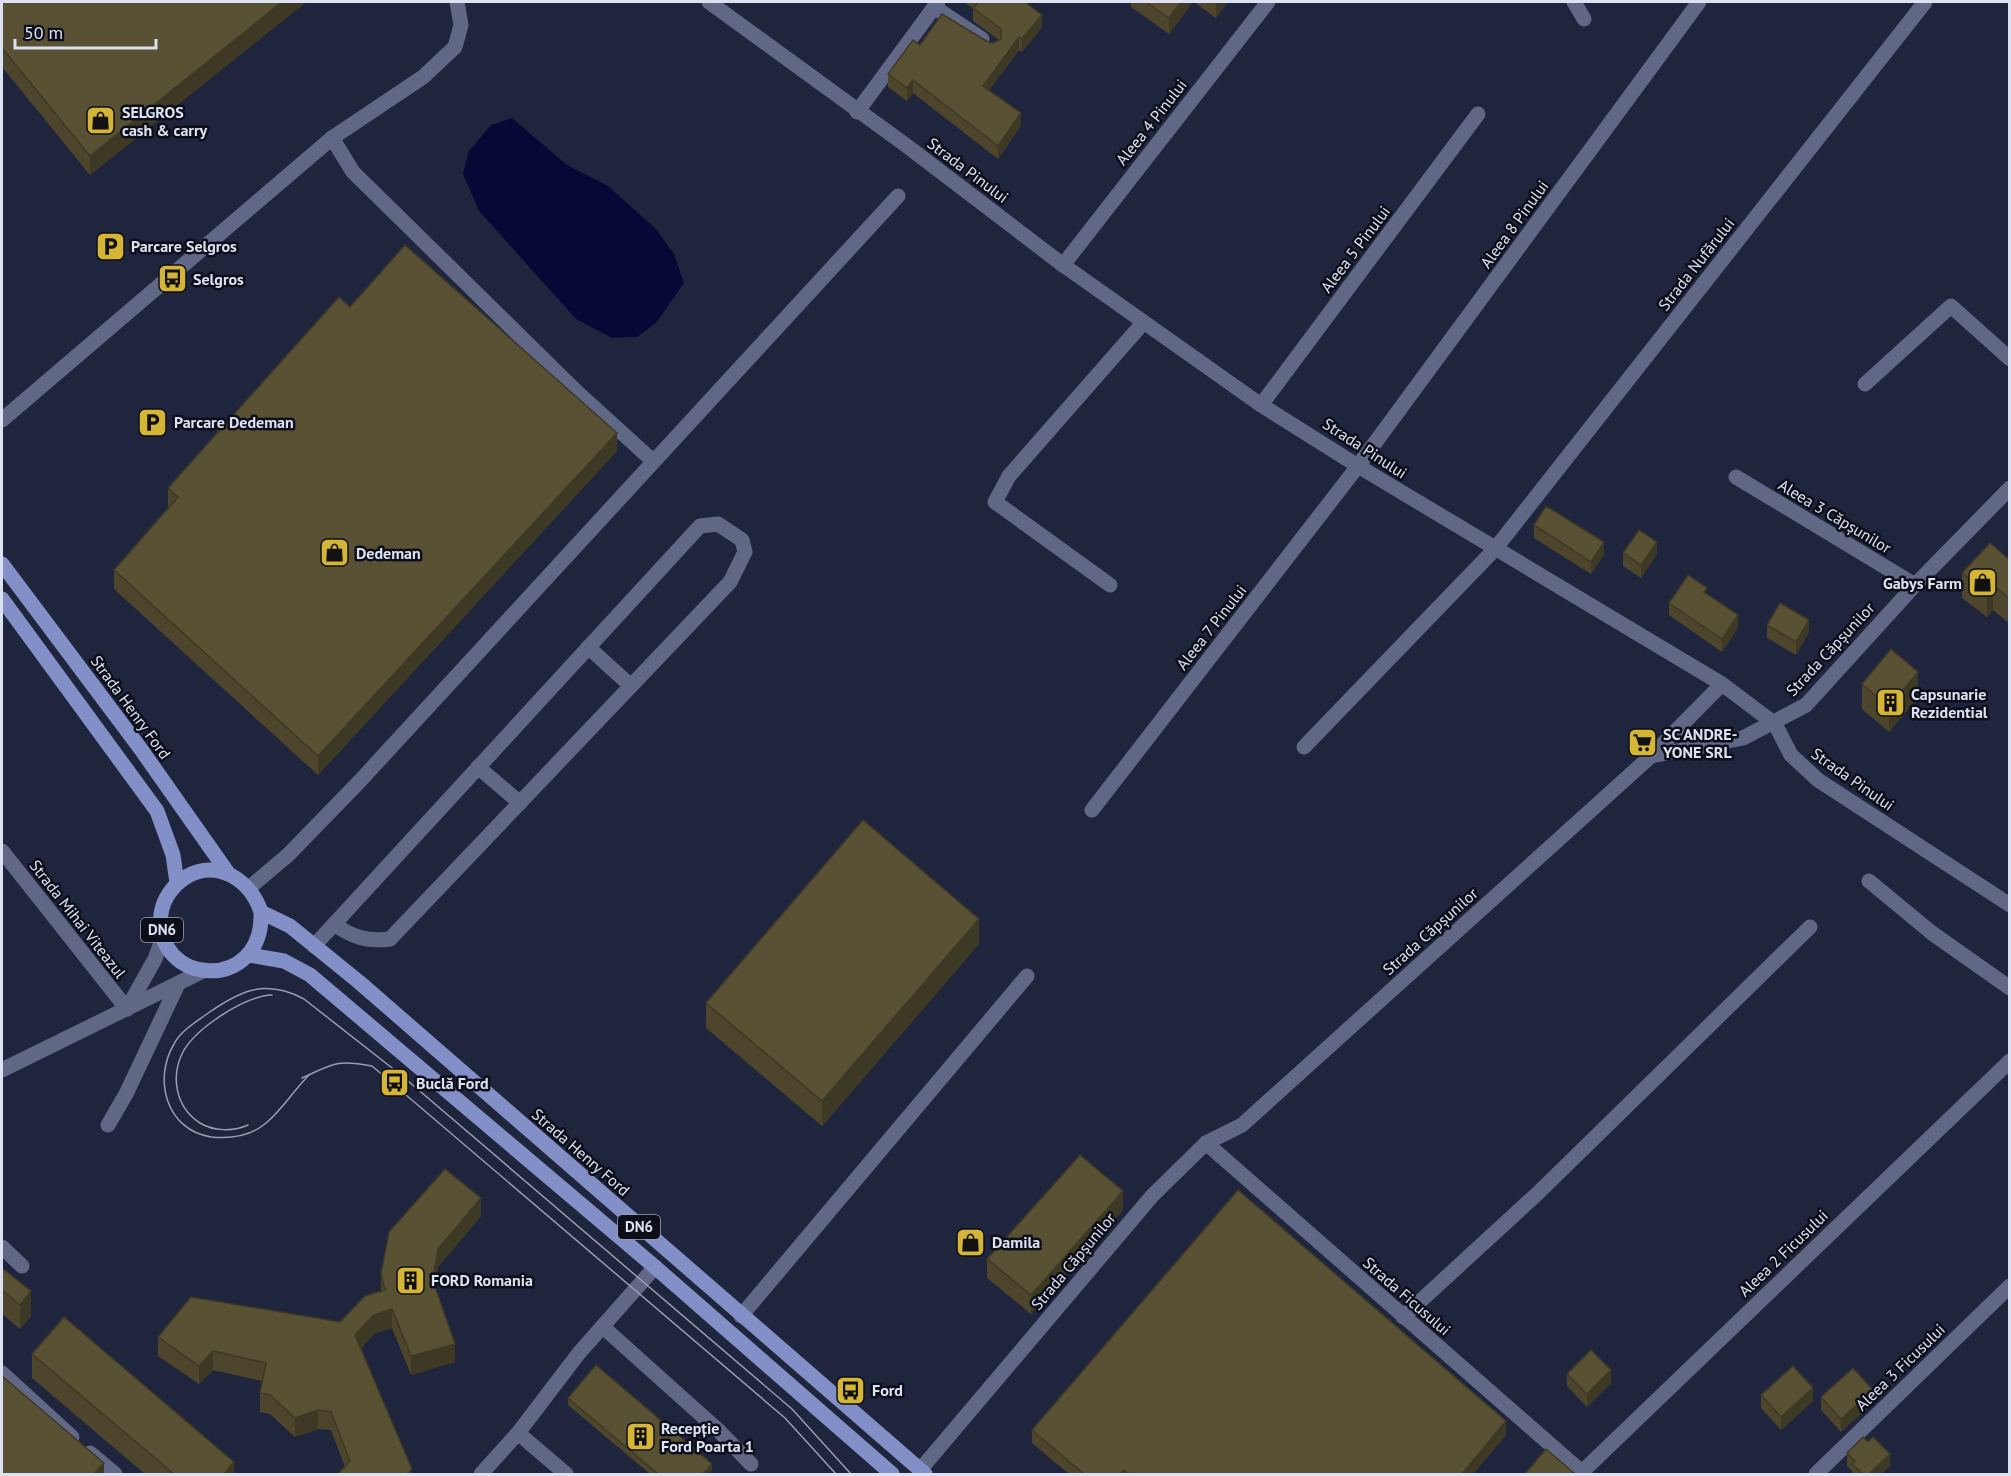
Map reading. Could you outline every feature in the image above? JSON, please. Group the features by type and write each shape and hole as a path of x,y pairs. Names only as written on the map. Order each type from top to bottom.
{"main road":[{"name":"Strada Henry Ford","path":"2,564 140,748 228,873 249,888 261,912 290,926 314,946 922,1472"},
{"path":"2,599 156,811 173,855 177,884 201,872 228,873"},
{"name":"DN6","path":"177,884 162,908 163,937 169,950 181,961 203,971"},
{"path":"203,971 228,969 249,955 260,934 261,912"},
{"name":"DN6","path":"249,955 284,961 310,975 655,1267 892,1474"}],"street":[{"path":"2,420 332,138 423,77 454,46 461,25 457,2"},
{"name":"Strada Pinului","path":"709,2 1063,265 1261,405 1495,549 1722,684 1775,724 1791,755 1818,780 2010,905"},
{"name":"Aleea 4 Pinului","path":"1063,265 1268,2"},
{"path":"1574,2 1584,19"},
{"name":"Aleea 8 Pinului","path":"1358,466 1699,2"},
{"name":"Strada Nufărului","path":"1304,747 1495,549 1924,2"},
{"path":"857,112 936,4 993,46"},
{"name":"Aleea 5 Pinului","path":"1261,405 1478,114"},
{"path":"332,138 353,172 577,392 652,460"},
{"path":"249,888 288,855 359,782 652,460 898,196"},
{"path":"1865,384 1951,306 2010,359"},
{"path":"1110,585 995,502 1009,476 1143,323"},
{"name":"Aleea 7 Pinului","path":"1092,810 1358,466"},
{"name":"Aleea 3 Căpșunilor","path":"1736,477 1915,585"},
{"name":"Strada Căpșunilor","path":"922,1472 1152,1196 1206,1143 1242,1125 1651,756 1743,738 1775,724 1806,705 1915,585 2010,488"},
{"path":"314,946 334,924 588,647 700,526 718,524 742,540 745,552 730,582 390,939 372,940 350,936 334,924"},
{"path":"2,556 24,592"},
{"path":"588,647 631,686"},
{"path":"1651,756 1722,684"},
{"path":"478,767 520,803"},
{"name":"Strada Mihai Viteazul","path":"2,851 127,1009"},
{"path":"1869,881 1932,933 2010,988"},
{"path":"1403,1317 1538,1193 1810,927"},
{"path":"127,1009 151,966 163,937"},
{"path":"2,1070 203,971"},
{"path":"741,1316 1027,976"},
{"path":"108,1125 126,1094 178,984"},
{"name":"Aleea 2 Ficusului","path":"1583,1473 2010,1061"},
{"name":"Strada Ficusului","path":"1206,1143 1583,1473"},
{"path":"2,1247 22,1266"},
{"path":"481,1474 518,1433 603,1327 655,1267"},
{"name":"Aleea 3 Ficusului","path":"1816,1474 2010,1286"},
{"path":"603,1327 718,1430 751,1464"},
{"path":"2,1373 115,1474"},
{"path":"518,1433 566,1474"}],"shaded area":[{"path":"512,118 567,165 608,186 656,229 674,254 684,283 656,323 637,337 612,338 576,319 479,211 463,174 469,151 491,125"}],"building":[{"name":"SELGROS cash & carry","path":"2,2 282,2 90,156 2,48"},
{"path":"978,2 1025,2 1042,15 1022,39 1019,37 983,86 1021,113 998,146 913,80 907,88 888,74 913,40 920,45 942,14 988,42 993,43 1001,39 1001,29 973,8"},
{"path":"1146,2 1181,2 1169,18"},
{"name":"Dedeman","path":"405,245 617,433 318,756 114,570 178,497 168,488 339,297 350,307"},
{"path":"1546,506 1604,542 1591,562 1534,525"},
{"path":"1639,530 1657,542 1641,565 1623,553"},
{"path":"1990,543 2010,560 2010,599 1993,585 1987,592 1962,573"},
{"path":"1688,575 1707,588 1704,592 1738,615 1722,639 1669,603"},
{"path":"1780,603 1809,620 1796,642 1767,625"},
{"path":"1891,649 1918,672 1889,707 1862,684"},
{"path":"863,820 979,919 822,1101 706,1003"},
{"path":"1080,1155 1123,1191 1031,1295 987,1259"},
{"path":"445,1169 481,1198 438,1249 433,1281 455,1344 411,1356 392,1309 374,1315 355,1335 412,1469 407,1474 338,1474 350,1461 331,1412 318,1410 295,1418 270,1395 260,1393 266,1363 213,1351 199,1366 158,1337 191,1297 340,1322 365,1296 385,1290 381,1274 389,1232"},
{"path":"1238,1190 1506,1421 1462,1474 1129,1474 1124,1470 1120,1474 1084,1474 1032,1430"},
{"path":"2,1268 31,1291 20,1305 2,1290"},
{"path":"64,1317 234,1462 224,1474 174,1474 32,1354"},
{"path":"1591,1350 1611,1370 1587,1394 1567,1374"},
{"name":"Recepție Ford Poarta 1","path":"596,1365 712,1464 703,1474 658,1474 568,1398"},
{"path":"1793,1366 1813,1388 1781,1417 1761,1395"},
{"path":"1853,1368 1873,1390 1841,1419 1821,1397"},
{"path":"2,1376 104,1463 94,1474 2,1474"},
{"path":"1863,1437 1868,1442 1873,1437 1890,1454 1869,1474 1863,1474 1852,1464 1855,1461 1847,1453"},
{"path":"1546,1449 1574,1473 1525,1474"}],"tram line":[{"path":"309,1075 260,1128 247,1134 226,1138 211,1137 183,1124 174,1114 165,1087 168,1058 177,1040 188,1028 217,1007 252,990 276,989 304,999 401,1075 792,1409 851,1474"},
{"path":"248,1125 223,1130 200,1123 185,1108 180,1099 177,1090 177,1070 184,1050 211,1023 249,1001 272,995"},
{"path":"302,1078 335,1064 350,1063 372,1066 785,1418 836,1474"}],"place":[{"name":"SELGROS cash & carry","path":"101,121"},
{"name":"Parcare Selgros","path":"110,246"},
{"name":"Selgros","path":"172,279"},
{"name":"Parcare Dedeman","path":"153,422"},
{"name":"Dedeman","path":"335,553"},
{"name":"Gabys Farm","path":"1983,583"},
{"name":"Capsunarie Rezidential","path":"1890,703"},
{"name":"SC ANDRE- YONE SRL","path":"1642,743"},
{"name":"Buclă Ford","path":"395,1083"},
{"name":"Damila","path":"971,1242"},
{"name":"FORD Romania","path":"410,1280"},
{"name":"Ford","path":"851,1390"},
{"name":"Recepție Ford Poarta 1","path":"640,1437"}]}
